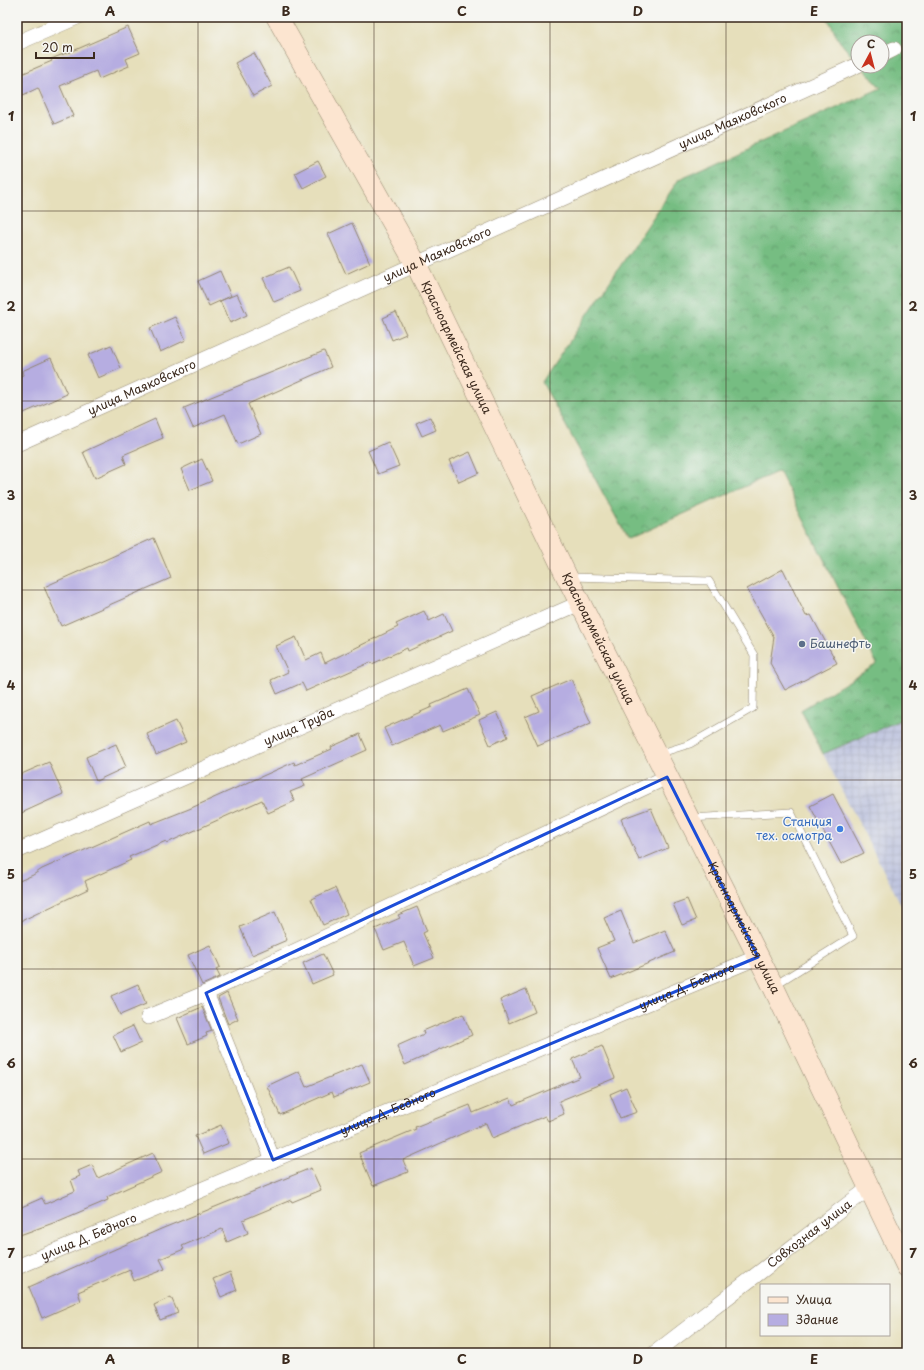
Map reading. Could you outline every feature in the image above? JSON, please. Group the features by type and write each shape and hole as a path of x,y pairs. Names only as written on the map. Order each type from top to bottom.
{"main road":[{"name":"Красноармейская улица","path":"277,17 416,264 567,577 773,986 907,1267"}],"street":[{"path":"17,43 77,17"},
{"name":"улица Маяковского","path":"17,444 850,69"},
{"name":"улица Труда","path":"17,851 580,603"},
{"path":"148,1017 206,993 668,777"},
{"name":"улица Д. Бедного","path":"17,1267 758,958"},
{"path":"206,993 273,1160"},
{"name":"Совхозная улица","path":"656,1353 869,1188"}],"lane":[{"path":"567,577 709,581 754,655 753,708 690,744 656,755"},
{"path":"688,818 791,812 853,936 773,986"}],"highlighted area":[{"path":"667,777 758,957 273,1160 206,993"}],"shaded area":[{"path":"907,717 907,916 823,754"}],"green space":[{"path":"827,17 907,17 907,717 823,754 801,710 877,664 779,471 628,539 542,382 679,179 881,88 868,74 890,74 890,34 850,34 850,54 840,42"}],"building":[{"path":"128,27 140,53 126,59 129,66 99,79 96,71 60,86 73,116 54,124 38,88 23,95 17,82 17,76 52,61 51,59"},
{"path":"254,53 272,86 253,96 235,63"},
{"path":"318,161 326,176 303,188 295,173"},
{"path":"352,223 370,263 346,274 328,234"},
{"path":"289,267 300,291 274,302 263,278"},
{"path":"220,271 231,296 209,306 198,281"},
{"path":"237,294 247,315 230,323 220,301"},
{"path":"396,312 406,334 392,340 383,318"},
{"path":"175,317 186,340 160,352 150,328"},
{"path":"111,345 121,368 98,378 88,355"},
{"path":"324,351 331,367 248,404 261,434 238,444 225,414 193,428 184,408"},
{"path":"51,358 67,394 17,416 17,378 23,375 22,371"},
{"path":"430,417 436,430 422,436 416,423"},
{"path":"155,419 163,438 123,455 126,464 95,478 83,452"},
{"path":"388,442 399,466 378,474 368,451"},
{"path":"470,452 479,473 459,482 449,461"},
{"path":"202,459 212,481 190,490 181,469"},
{"path":"154,538 171,578 61,626 44,587"},
{"path":"783,569 806,616 811,615 837,663 785,690 770,663 774,637 747,589"},
{"path":"424,611 429,621 444,614 452,631 408,651 407,648 372,664 371,662 306,691 302,683 277,694 271,680 288,672 276,646 296,637 306,660 321,653 325,663 398,627 396,624"},
{"path":"571,679 591,723 538,746 525,717 539,711 532,696"},
{"path":"468,689 480,715 443,731 440,725 392,746 384,728"},
{"path":"497,712 508,737 490,745 479,720"},
{"path":"176,721 186,742 156,755 147,734"},
{"path":"360,734 367,750 302,779 305,786 290,792 295,801 268,813 262,800 167,843 166,841 129,857 131,860 85,881 88,889 17,923 17,882 42,869 150,821 151,824 189,809 294,762 295,765 332,749 331,747"},
{"path":"116,744 126,767 96,781 86,757"},
{"path":"49,762 63,794 17,815 17,776"},
{"path":"833,794 864,853 841,864 810,806"},
{"path":"651,808 668,848 639,860 621,819"},
{"path":"335,888 347,914 323,925 311,899"},
{"path":"687,899 696,920 682,925 673,904"},
{"path":"417,907 427,931 423,933 434,958 414,966 404,942 384,950 375,929 400,918 398,915"},
{"path":"621,911 634,943 665,930 675,952 611,979 597,948 614,941 604,918"},
{"path":"275,912 287,940 252,955 240,927"},
{"path":"210,945 220,967 216,969 220,977 202,985 188,955"},
{"path":"323,954 333,975 312,984 303,963"},
{"path":"138,984 146,1004 120,1015 111,996"},
{"path":"526,989 535,1012 509,1023 500,1000"},
{"path":"227,993 238,1019 228,1024 218,998"},
{"path":"202,1007 212,1031 206,1033 207,1036 188,1044 177,1018"},
{"path":"463,1014 472,1035 405,1065 397,1046 424,1034 423,1031"},
{"path":"133,1026 141,1043 121,1052 113,1035"},
{"path":"602,1046 615,1078 559,1101 564,1114 548,1121 545,1116 492,1138 486,1123 403,1160 408,1172 373,1186 359,1153 416,1129 415,1127 470,1105 473,1113 510,1098 513,1105 580,1077 572,1059"},
{"path":"362,1064 370,1082 334,1097 332,1092 280,1115 267,1086 299,1071 306,1087"},
{"path":"626,1087 637,1112 620,1118 610,1094"},
{"path":"221,1125 229,1143 203,1154 195,1136"},
{"path":"153,1153 162,1172 107,1197 108,1200 56,1222 17,1236 17,1209 42,1198 45,1204 75,1191 71,1180 80,1176 78,1171 92,1165 98,1178"},
{"path":"311,1168 321,1190 292,1202 291,1200 243,1220 248,1233 227,1242 222,1229 182,1246 184,1249 160,1259 165,1269 134,1281 130,1270 78,1292 81,1301 42,1318 29,1287 161,1229"},
{"path":"230,1272 237,1290 221,1297 213,1279"},
{"path":"171,1297 178,1313 160,1320 154,1305"}],"place":[{"name":"Башнефть","path":"802,644"},
{"name":"Станция тех. осмотра","path":"840,829"}]}
